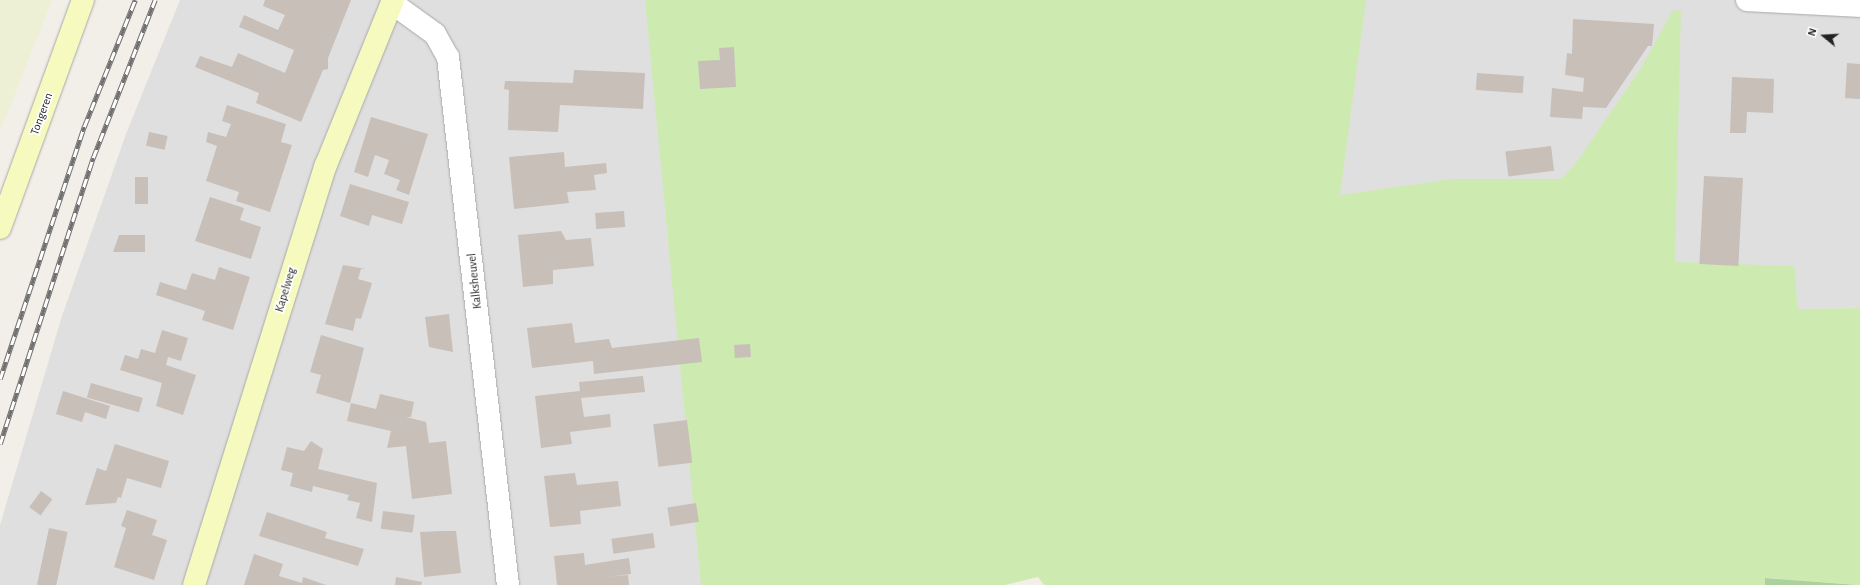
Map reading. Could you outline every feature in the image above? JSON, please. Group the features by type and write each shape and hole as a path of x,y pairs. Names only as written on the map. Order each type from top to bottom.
{"main road":[{"name":"Tongeren","path":"0,228 83,0"},
{"name":"Kapelweg","path":"194,585 326,165 393,2"}],"street":[{"path":"1747,0 1860,6"},
{"name":"Kalksheuvel","path":"393,2 435,34 448,57 508,585"}],"shaded area":[{"path":"180,0 824,0 851,585 0,585 0,525 62,316 126,134"},
{"path":"1323,0 1860,0 1860,308 1797,309 1319,233"}],"green space":[{"path":"0,0 52,0 0,132"},
{"path":"645,0 1366,0 1340,195 1452,179 1561,179 1576,163 1641,68 1673,10 1681,11 1675,262 1794,266 1798,309 1860,308 1860,585 1765,578 1765,585 1044,585 1038,577 1005,585 701,585"},
{"path":"1765,578 1858,585 1765,585"}],"building":[{"path":"265,0 351,0 328,58 328,69 323,70 301,122 256,103 259,93 195,67 200,56 232,67 238,53 285,73 294,50 239,27 244,15 278,30 285,15 263,6"},
{"path":"1573,19 1654,24 1652,46 1648,46 1606,108 1583,107 1582,119 1550,117 1552,88 1583,92 1584,78 1565,75 1567,53 1572,54"},
{"path":"734,47 736,87 700,89 698,61 720,60 719,48"},
{"path":"1847,63 1860,64 1860,99 1845,98"},
{"path":"574,70 645,73 643,109 560,105 558,132 508,130 509,90 504,89 505,81 573,83"},
{"path":"1477,73 1524,76 1523,93 1476,90"},
{"path":"1732,77 1774,79 1773,113 1747,112 1746,133 1730,133"},
{"path":"227,105 286,124 281,142 292,145 270,212 236,201 239,192 206,181 217,146 206,142 208,132 226,137 231,124 222,121"},
{"path":"371,117 428,134 409,195 396,190 400,180 384,174 389,160 375,155 368,177 354,172"},
{"path":"149,132 168,136 165,150 146,146"},
{"path":"1551,146 1554,171 1508,176 1505,152"},
{"path":"564,152 565,167 606,163 607,173 594,175 596,190 567,192 569,203 514,209 509,157"},
{"path":"1704,176 1743,178 1738,266 1699,264"},
{"path":"135,177 148,177 148,204 135,204"},
{"path":"350,184 409,202 402,224 372,215 369,226 340,216"},
{"path":"210,197 244,208 240,220 261,227 251,259 195,241"},
{"path":"624,211 625,227 596,229 595,213"},
{"path":"561,231 566,240 591,238 594,266 553,270 553,284 523,287 518,235"},
{"path":"119,235 145,235 145,252 113,252"},
{"path":"343,265 366,269 361,269 358,279 372,283 361,319 356,318 353,331 325,324"},
{"path":"219,267 250,277 233,330 202,320 205,311 156,295 160,282 186,290 192,273 215,280"},
{"path":"449,314 453,352 429,347 425,317"},
{"path":"572,323 575,343 609,339 612,348 699,338 702,362 594,374 593,361 532,368 527,328"},
{"path":"162,330 188,338 181,361 168,357 166,365 196,375 183,415 156,406 162,383 120,370 125,355 138,359 141,349 155,353"},
{"path":"321,335 364,348 350,403 316,393 321,375 310,372"},
{"path":"750,344 751,357 735,358 734,345"},
{"path":"643,376 645,392 581,398 584,417 610,414 611,427 570,432 572,444 541,448 535,396 580,391 579,382"},
{"path":"91,383 143,398 139,412 87,397"},
{"path":"63,391 110,406 106,419 85,412 82,422 56,414"},
{"path":"380,394 414,402 411,417 406,417 426,422 429,443 446,441 452,494 412,499 406,446 387,448 391,431 347,421 351,403 376,409"},
{"path":"687,420 692,463 658,467 653,424"},
{"path":"311,441 323,449 318,469 377,483 372,522 356,518 360,503 347,500 349,495 313,486 312,492 290,486 293,473 281,470 287,447 304,451"},
{"path":"115,444 169,461 161,488 127,478 121,498 118,497 116,503 85,505 97,468 106,471"},
{"path":"575,473 577,485 618,481 621,506 580,511 581,524 550,527 544,476"},
{"path":"41,491 52,499 41,515 29,507"},
{"path":"696,503 699,522 670,526 667,508"},
{"path":"127,510 157,520 152,535 167,540 154,580 114,567 126,528 121,526"},
{"path":"383,511 415,515 413,533 381,529"},
{"path":"267,512 327,532 325,538 364,549 358,566 259,536"},
{"path":"49,528 68,532 56,585 37,585"},
{"path":"456,531 461,573 424,577 420,532"},
{"path":"653,533 655,548 613,554 611,539"},
{"path":"584,553 585,565 629,558 631,574 607,577 628,575 629,585 557,585 554,556"},
{"path":"254,554 283,564 279,576 302,583 303,577 326,585 244,585"},
{"path":"396,577 422,582 421,585 395,585"}],"railway":[{"path":"0,379 84,127 135,0"},
{"path":"0,444 93,158 155,0"}]}
